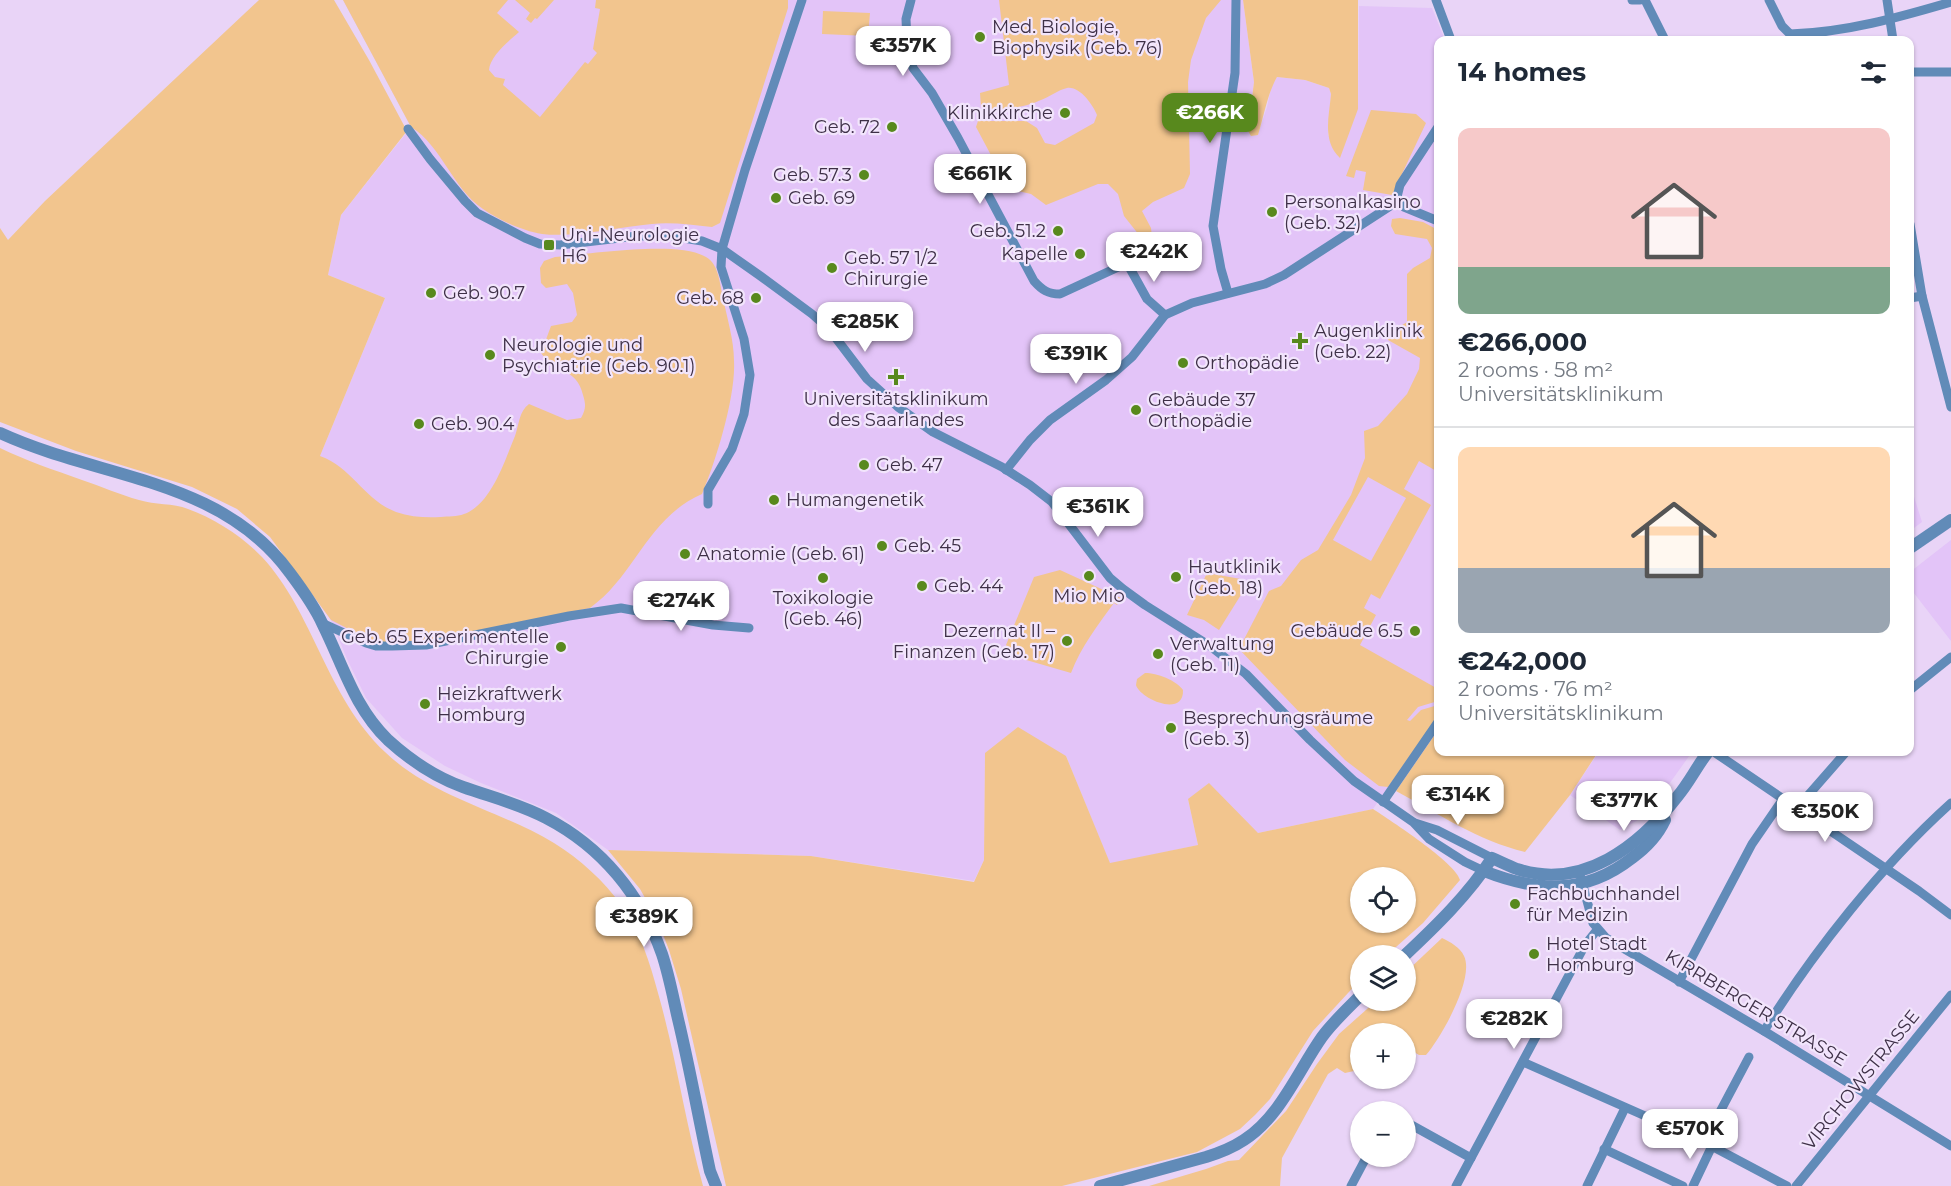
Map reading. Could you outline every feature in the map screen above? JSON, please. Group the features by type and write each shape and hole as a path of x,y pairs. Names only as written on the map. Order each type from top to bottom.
{"street":[{"path":"708,504 708,490 732,449 744,414 750,375 744,339 721,267 722,249 745,170 802,0"},
{"path":"911,0 906,19 913,68 932,93 958,138 1034,281 1041,290 1060,294 1127,263 1147,299 1165,315"},
{"path":"1228,293 1213,226 1234,73 1236,0"},
{"path":"1436,0 1450,36"},
{"path":"1632,0 1640,0"},
{"path":"1645,0 1663,36"},
{"path":"1769,0 1782,26 1790,34 1818,32 1890,18 1951,2"},
{"path":"1887,0 1892,36"},
{"path":"1914,72 1951,72"},
{"path":"408,129 437,168 477,213 540,244 560,245 637,236 670,236 702,241 722,249 812,314 829,329 867,379 898,407 933,432 1030,485 1058,508 1117,584 1145,605 1205,642 1246,674 1331,760 1383,802 1413,822 1429,839 1465,862 1504,879 1531,885 1558,887 1582,884 1601,878 1640,853 1663,824 1673,802"},
{"path":"1434,133 1397,191 1398,201 1404,207 1434,219"},
{"path":"1006,470 1030,440 1050,420 1106,380 1132,357 1165,315 1184,306 1265,284 1284,276 1398,201"},
{"path":"1914,248 1922,296 1951,407"},
{"path":"1914,297 1922,296"},
{"path":"0,433 77,461 193,497 231,518 270,549 284,565 322,623 357,700 376,726 401,751 436,775 460,786 526,809 573,833 613,868 632,893 650,924 663,955 710,1171 716,1186"},
{"path":"1914,545 1951,520"},
{"path":"322,623 376,646 426,645 569,616 621,608 713,625 749,628"},
{"path":"1914,687 1951,657"},
{"path":"1383,802 1434,728"},
{"path":"1413,822 1437,830 1518,869 1534,873 1558,874 1579,871 1604,862 1622,852 1644,834 1673,802 1705,756"},
{"path":"1720,756 1951,915"},
{"path":"1797,808 1842,756"},
{"path":"1680,982 1752,844 1783,799"},
{"path":"1764,1031 1827,941 1886,869 1951,802"},
{"path":"1415,945 1440,921 1484,871 1492,858"},
{"path":"1456,1186 1585,945 1598,930 1590,914 1579,871"},
{"name":"KIRRBERGER STRASSE","path":"1598,930 1615,944 1764,1031 1951,1146"},
{"name":"VIRCHOWSTRASSE","path":"1796,1186 1951,995"},
{"path":"1100,1186 1206,1157 1245,1140 1265,1122 1324,1035 1350,1007"},
{"path":"1693,1186 1708,1144 1749,1057"},
{"path":"1523,1062 1708,1144 1787,1186"},
{"path":"1587,1186 1625,1108"},
{"path":"1416,1128 1471,1158"},
{"path":"1604,1149 1683,1186"},
{"path":"1351,1186 1361,1167"}],"shaded area":[{"path":"259,0 334,0 407,131 341,215 328,275 385,298 320,456 341,468 385,506 396,512 418,517 464,514 474,509 482,501 496,481 515,436 521,414 529,404 567,420 581,418 585,404 580,386 571,375 541,353 551,326 572,322 577,315 573,293 567,284 546,288 541,283 540,268 544,261 555,257 611,251 676,249 706,257 714,265 720,281 734,353 732,392 719,447 702,494 683,504 668,517 619,580 590,608 425,642 376,643 331,620 270,537 237,509 192,487 76,451 0,422 0,228 8,240 45,201"},
{"name":"Universitätsklinikum des Saarlandes","path":"343,0 1243,0 1254,82 1248,131 1258,134 1271,88 1277,77 1305,80 1329,88 1331,94 1328,136 1358,109 1359,6 1432,8 1443,36 1434,36 1434,736 1396,791 1388,787 1373,809 1258,833 1188,799 1198,845 1110,864 1066,756 985,753 984,860 974,881 811,856 608,850 556,813 445,766 402,738 366,698 331,620 283,553 385,298 328,275 341,215 411,127"},
{"path":"343,0 508,0 497,13 519,32 496,54 489,70 495,77 505,79 503,85 540,117 585,62 588,64 597,53 593,49 600,9 595,8 596,0 788,0 788,8 720,223 712,227 652,224 555,235 535,233 519,228 483,209 472,200 431,145 411,127"},
{"path":"515,0 554,0 531,23 526,19 530,13"},
{"path":"999,0 1221,0 1206,18 1191,60 1188,82 1190,174 1184,188 1153,202 1142,211 1151,228 1152,237 1143,240 1124,216 1118,194 1108,184 1098,184 1046,205 1031,194 1009,189 976,127 978,121 1026,121 1037,128 1045,143 1055,145 1094,123 1097,115 1085,97 1072,88 1019,107 987,109 981,107 980,93 1009,85"},
{"path":"1243,0 1358,0 1358,109 1340,158 1334,151 1329,136 1331,94 1329,88 1305,80 1277,77 1268,98 1258,135 1251,136 1248,131 1254,82"},
{"path":"823,11 870,13 868,36 822,34"},
{"path":"1371,110 1416,114 1426,123 1392,195 1363,190 1366,172 1356,170 1354,178 1346,176"},
{"path":"1400,218 1423,222 1434,228 1434,470 1419,461 1404,489 1431,505 1380,599 1371,594 1364,608 1376,615 1360,645 1434,687 1434,702 1418,707 1407,720 1410,721 1421,710 1434,706 1434,722 1388,787 1379,786 1345,760 1239,649 1269,591 1281,586 1301,560 1318,550 1351,495 1365,458 1364,431 1378,426 1407,394 1419,369 1420,358 1388,340 1386,335 1407,322 1407,274 1430,258 1432,248 1427,239 1395,234 1391,226 1392,219","holes":["1368,477 1406,498 1371,561 1333,540"]},
{"path":"0,448 132,498 188,509 208,517 237,535 262,557 280,579 295,603 348,706 385,752 424,781 554,843 599,879 628,916 648,959 664,1017 703,1186 0,1186"},
{"path":"1914,497 1922,522 1914,528"},
{"path":"1951,540 1951,641 1914,593 1914,569"},
{"path":"1060,570 1121,598 1117,605 1114,603 1090,637 1071,673 1013,656 1006,645 1034,577"},
{"path":"1207,573 1241,579 1244,590 1219,630 1204,620 1187,615"},
{"path":"1145,673 1176,683 1183,690 1177,703 1161,703 1145,696 1136,685 1137,679"},
{"path":"1018,727 1066,756 1110,863 1198,845 1188,799 1209,783 1258,833 1373,809 1435,853 1456,872 1460,880 1416,929 1416,867 1350,867 1350,933 1412,933 1398,945 1350,945 1350,991 1313,1031 1270,1099 1255,1115 1240,1129 1197,1152 1062,1186 726,1186 681,989 669,950 657,919 640,889 608,850 811,856 974,882 984,860 985,753"},
{"path":"1434,736 1434,756 1595,756 1570,795 1525,852 1475,834 1396,791"},
{"path":"1596,756 1689,756 1652,808 1640,819 1620,830 1570,795"},
{"path":"1442,938 1460,950 1466,966 1461,993 1455,1007 1426,1055 1416,1053 1416,1023 1351,1023 1365,1011 1416,1011 1416,963"},
{"path":"1350,1024 1350,1072 1345,1073 1337,1068 1328,1074 1282,1158 1280,1186 1149,1186 1228,1161 1239,1160 1286,1111 1339,1034"}],"place":[{"name":"Med. Biologie, Biophysik (Geb. 76)","path":"980,37"},
{"name":"Klinikkirche","path":"1065,113"},
{"name":"Geb. 72","path":"892,127"},
{"name":"Geb. 57.3","path":"864,175"},
{"name":"Geb. 69","path":"776,198"},
{"name":"Personalkasino (Geb. 32)","path":"1272,212"},
{"name":"Geb. 51.2","path":"1058,231"},
{"name":"Uni-Neurologie H6","path":"549,245"},
{"name":"Kapelle","path":"1080,254"},
{"name":"Geb. 57 1/2 Chirurgie","path":"832,268"},
{"name":"Geb. 90.7","path":"431,293"},
{"name":"Geb. 68","path":"756,298"},
{"name":"Augenklinik (Geb. 22)","path":"1300,341"},
{"name":"Neurologie und Psychiatrie (Geb. 90.1)","path":"490,355"},
{"name":"Orthopädie","path":"1183,363"},
{"name":"Universitätsklinikum des Saarlandes","path":"896,377"},
{"name":"Gebäude 37 Orthopädie","path":"1136,410"},
{"name":"Geb. 90.4","path":"419,424"},
{"name":"Geb. 47","path":"864,465"},
{"name":"Humangenetik","path":"774,500"},
{"name":"Geb. 45","path":"882,546"},
{"name":"Anatomie (Geb. 61)","path":"685,554"},
{"name":"Mio Mio","path":"1089,576"},
{"name":"Hautklinik (Geb. 18)","path":"1176,577"},
{"name":"Toxikologie (Geb. 46)","path":"823,578"},
{"name":"Geb. 44","path":"922,586"},
{"name":"Gebäude 6.5","path":"1415,631"},
{"name":"Dezernat II – Finanzen (Geb. 17)","path":"1067,641"},
{"name":"Geb. 65 Experimentelle Chirurgie","path":"561,647"},
{"name":"Verwaltung (Geb. 11)","path":"1158,654"},
{"name":"Heizkraftwerk Homburg","path":"425,704"},
{"name":"Besprechungsräume (Geb. 3)","path":"1171,728"},
{"name":"Fachbuchhandel für Medizin","path":"1515,904"},
{"name":"Hotel Stadt Homburg","path":"1534,954"}]}
